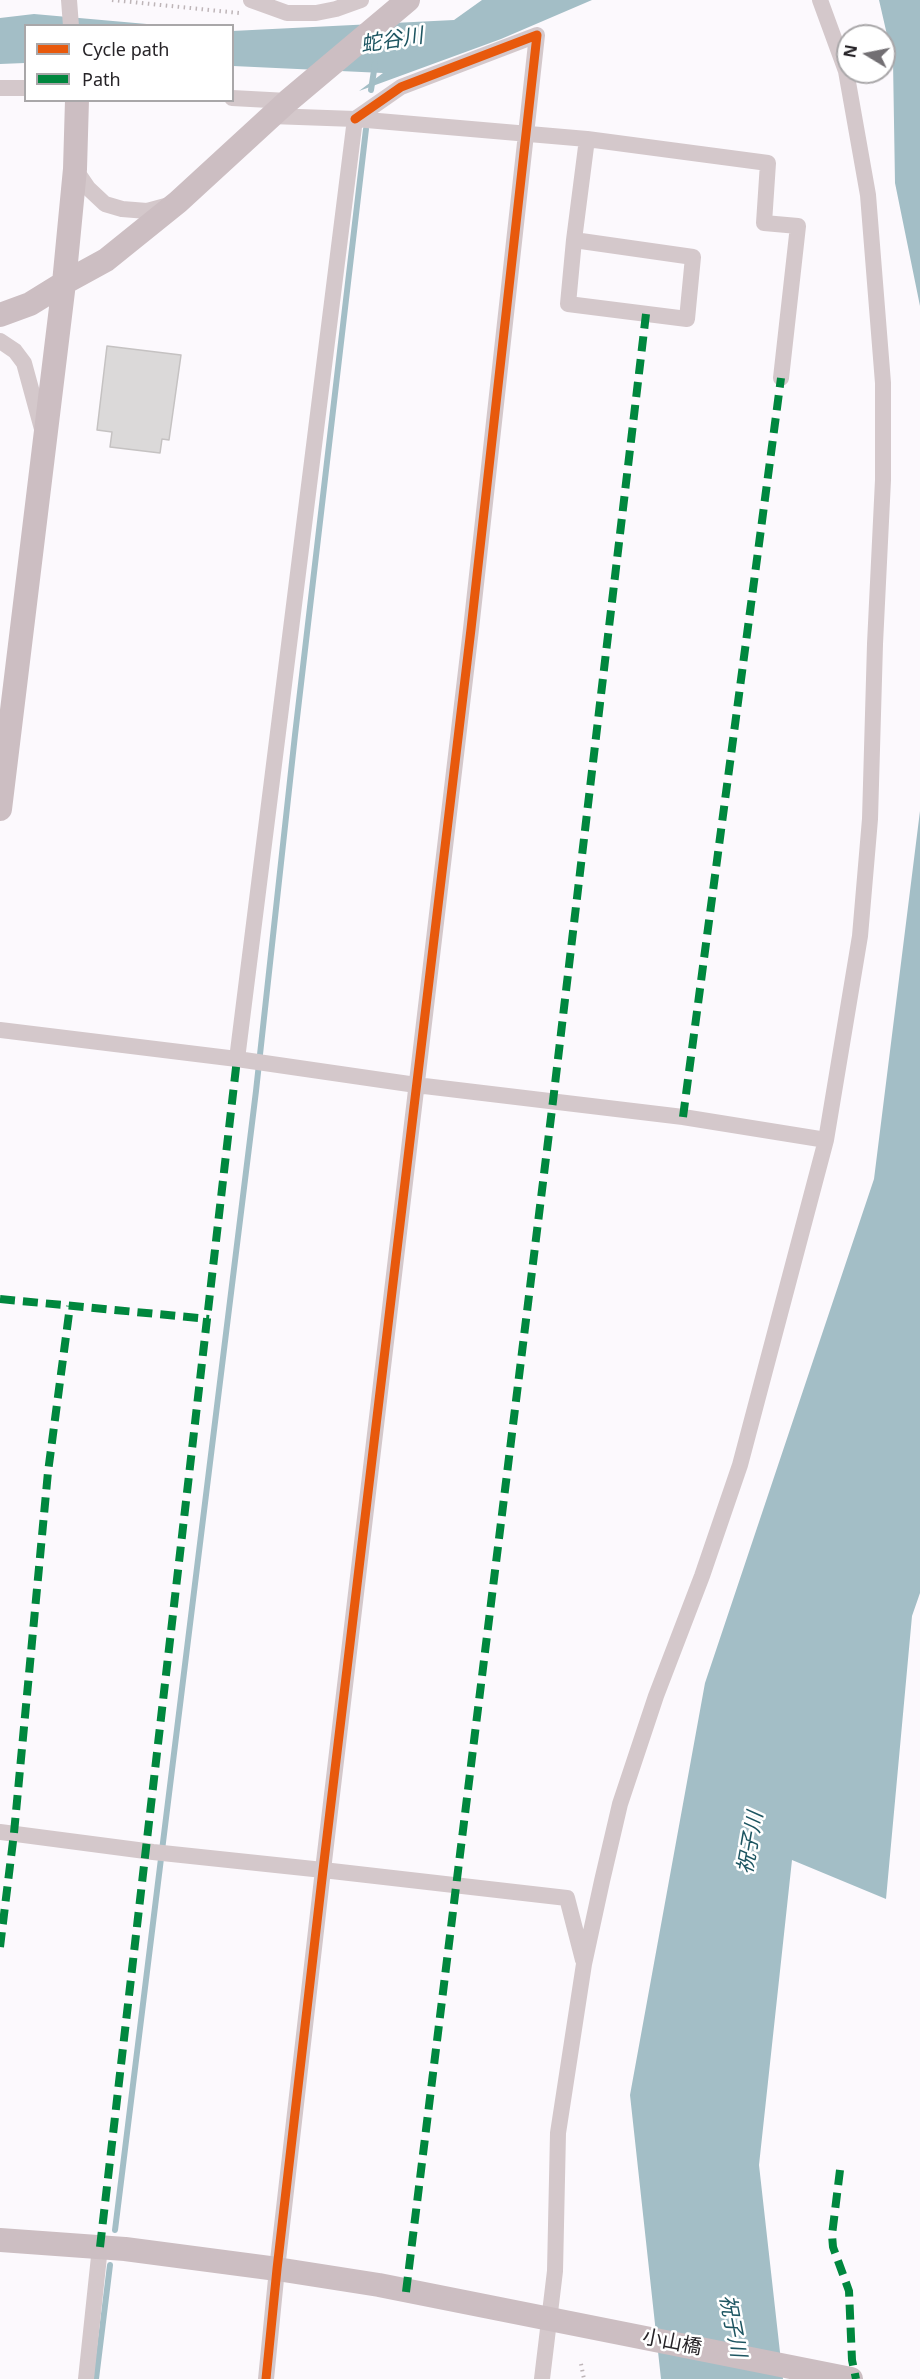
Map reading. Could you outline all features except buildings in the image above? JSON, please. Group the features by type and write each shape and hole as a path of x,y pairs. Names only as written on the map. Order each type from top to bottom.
{"street":[{"path":"69,0 71,24"},
{"path":"246,7 287,13 316,13 333,5 362,0"},
{"path":"0,315 30,304 106,260 178,202 280,108 408,0"},
{"path":"542,2379 555,2271 558,2133 584,1964 620,1804 656,1696 702,1576 740,1465 826,1140 860,936 870,819 883,480 883,382 867,195 846,71 820,0"},
{"path":"242,1060 356,119 401,87 537,35 323,1870 266,2379"},
{"path":"0,88 24,88"},
{"path":"234,98 356,119 587,139 768,163 764,223 798,226 781,378"},
{"path":"0,809 63,283 75,169 77,102"},
{"path":"574,240 693,257 687,319 568,304 574,240 587,139"},
{"path":"75,169 88,188 105,204 122,209 147,211 178,202"},
{"path":"0,341 15,351 24,363 44,435"},
{"path":"0,1030 242,1060 416,1085 683,1117 826,1140"},
{"path":"0,1832 153,1852 567,1899 584,1964"},
{"name":"小山橋","path":"0,2240 100,2247 277,2269 379,2285 851,2379"},
{"path":"86,2379 100,2247"}],"path":[{"path":"112,0 246,7"},
{"path":"581,2364 584,2379"}],"water":[{"name":"蛇谷川","path":"482,0 592,0 501,39 359,91 383,73 234,66 234,31 454,20"},
{"path":"879,0 920,0 920,306 895,183 893,84 896,84 896,24 885,24"},
{"path":"34,14 147,24 24,24 24,63 0,64 0,18"},
{"name":"祝子川","path":"920,811 920,1593 912,1616 886,1899 792,1860 759,2165 783,2379 661,2379 630,2095 705,1683 874,1179"}],"waterway":[{"name":"蛇谷川","path":"371,90 375,64"},
{"path":"115,2230 256,1091 366,129"},
{"path":"96,2379 110,2265"}],"marked path":[{"path":"406,2292 553,1101 646,314"},
{"path":"683,1117 781,378"},
{"path":"100,2247 237,1059"},
{"path":"0,1299 209,1319"},
{"path":"0,1947 14,1833 48,1472 70,1306"},
{"path":"840,2170 832,2235 833,2247 849,2291 852,2360 856,2379"}],"cycle path":[{"path":"266,2379 323,1870 471,629 537,35 401,87 355,119"}]}
